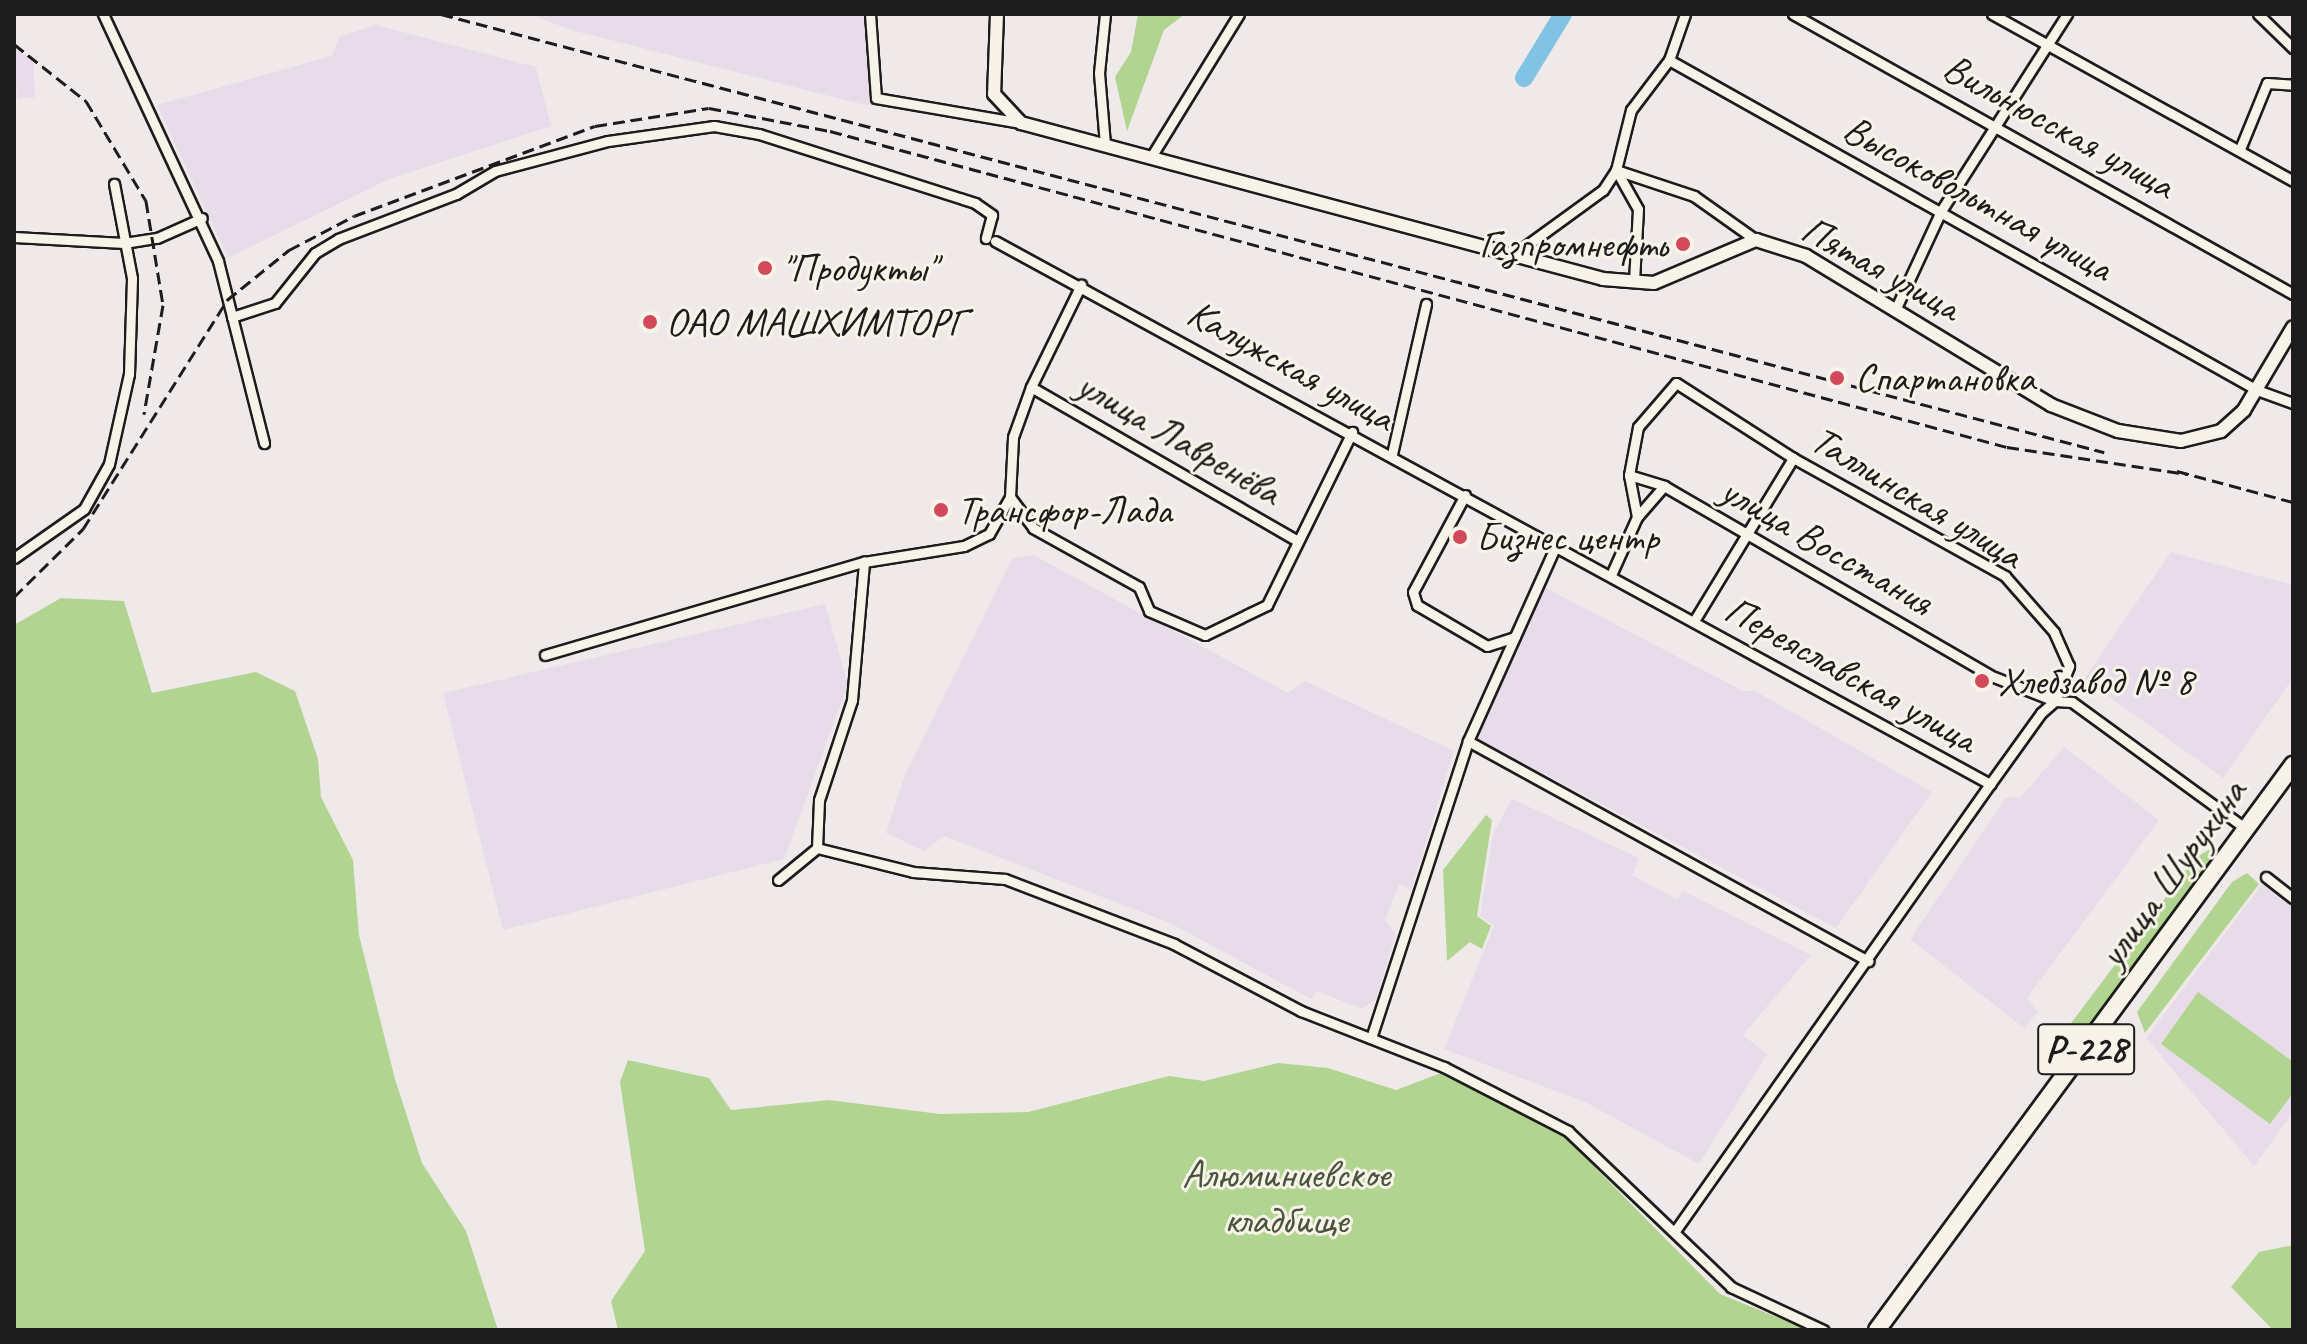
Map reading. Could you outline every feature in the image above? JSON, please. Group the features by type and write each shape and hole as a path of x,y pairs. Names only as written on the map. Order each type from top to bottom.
{"highway":[{"name":"улица Шурухина","path":"1877,1330 2293,765"}],"street":[{"path":"103,14 202,218 232,317 264,443"},
{"path":"870,14 876,98 1021,123 1512,256 1634,281 1654,283 1756,240"},
{"path":"997,14 994,94 1021,123"},
{"path":"1105,14 1099,73 1105,144"},
{"path":"1151,157 1239,14"},
{"path":"1512,256 1603,190 1616,170 1631,110 1669,60 1685,14"},
{"name":"Вильнюсская улица","path":"1793,14 2000,125 2293,294"},
{"path":"1992,14 2293,181"},
{"path":"1896,308 1941,211 2000,125 2067,14"},
{"path":"2258,14 2293,48"},
{"name":"Высоковольтная улица","path":"1669,60 2257,390 2293,403"},
{"path":"2240,149 2267,83 2293,85"},
{"name":"Калужская улица","path":"232,317 275,303 315,253 338,239 495,171 638,135 714,126 772,137 975,203 992,215 990,240 1081,285 1556,545"},
{"path":"1616,170 1638,209 1634,281"},
{"name":"Пятая улица","path":"1616,170 1694,196 1756,240 1806,256 2051,405 2131,434 2209,438 2232,423 2257,390 2293,327"},
{"path":"14,558 84,509 109,464 129,374 132,278 114,184"},
{"path":"14,237 124,243 157,238 202,218"},
{"path":"545,655 864,562 964,546 989,534 1010,497 1013,437 1031,387 1081,285"},
{"path":"1392,454 1426,304"},
{"name":"Таллинская улица","path":"1629,475 1638,427 1676,383 1793,458 2005,576 2054,632 2069,666 2055,701"},
{"name":"улица Лавренёва","path":"1031,387 1298,541"},
{"path":"1010,497 1033,528 1139,587 1149,611 1205,635 1267,605 1352,432"},
{"path":"1694,621 1751,536 1793,458"},
{"path":"1637,517 1629,475 1664,486"},
{"name":"улица Восстания","path":"1611,575 1637,517 1664,486 1994,677 2055,701"},
{"path":"1465,495 1413,592 1417,605 1487,646 1515,637"},
{"path":"1371,1038 1468,741 1556,545"},
{"name":"Переяславская улица","path":"1556,545 1990,784 2055,701"},
{"path":"778,880 817,848 819,800 852,700 864,562"},
{"path":"2055,701 2093,716 2246,829"},
{"path":"1468,741 1868,961"},
{"path":"1675,1231 1990,784"},
{"path":"817,848 913,872 1005,879 1174,944 1568,1131 1731,1287 1823,1330"},
{"path":"2266,877 2293,898"}],"shaded area":[{"path":"528,14 867,14 869,106 575,31"},
{"path":"376,25 536,67 551,126 389,179 228,258 157,105 332,56 339,37"},
{"path":"14,49 33,59 35,97 17,99"},
{"path":"2171,552 2293,585 2293,678 2223,778 2084,679"},
{"path":"1033,555 1288,693 1305,681 1454,751 1411,890 1399,884 1385,920 1396,934 1376,999 1362,1009 1317,991 1311,999 1170,923 944,836 924,851 886,833 904,777 1012,559"},
{"path":"1544,587 1743,691 1755,691 1932,792 1836,928 1478,739"},
{"path":"825,604 848,684 784,859 503,930 443,693"},
{"path":"2064,747 2159,820 2027,998 2038,1012 2024,1028 1910,939 2006,798 2021,797"},
{"path":"1512,799 1639,858 1632,875 1678,900 1683,891 1811,955 1743,1035 1767,1054 1699,1164 1585,1102 1444,1049 1494,926 1480,916 1493,834"},
{"path":"2263,883 2293,906 2293,1113 2254,1166 2146,1038"}],"green space":[{"path":"1138,14 1185,14 1164,30 1127,131 1115,77 1131,52"},
{"path":"61,598 124,601 152,693 256,672 295,691 318,759 321,797 353,860 359,935 395,1079 422,1163 466,1231 498,1330 14,1330 14,625"},
{"path":"1486,815 1492,820 1477,916 1491,926 1482,949 1470,942 1447,961 1443,870"},
{"path":"2214,847 2214,862 2074,1045 2066,1030 2196,857"},
{"path":"2247,873 2259,884 2145,1033 2137,1012 2232,882"},
{"path":"2198,992 2293,1062 2293,1093 2270,1124 2161,1044"},
{"name":"Алюминиевское кладбище","path":"628,1060 709,1078 731,1110 829,1100 940,1114 1028,1112 1169,1076 1204,1081 1278,1063 1328,1068 1396,1090 1441,1073 1557,1129 1720,1294 1808,1330 618,1330 611,1301 645,1251 620,1082"},
{"path":"2293,1245 2293,1330 2273,1330 2231,1287 2259,1252"}],"waterway":[{"path":"1524,78 1563,14"}],"railway":[{"path":"441,14 2104,452"},
{"path":"14,44 86,101 146,201 163,305 144,414"},
{"path":"14,597 83,529 227,300 289,250 354,216 595,126 709,108 830,131 2007,447 2187,474"},
{"path":"2177,471 2293,502"}],"place":[{"name":"Газпромнефть","path":"1683,244"},
{"name":"\"Продукты\"","path":"765,268"},
{"name":"ОАО МАШХИМТОРГ","path":"650,322"},
{"name":"Спартановка","path":"1837,378"},
{"name":"Трансфор-Лада","path":"941,510"},
{"name":"Бизнес центр","path":"1460,537"},
{"name":"Хлебзавод № 8","path":"1982,681"}]}
